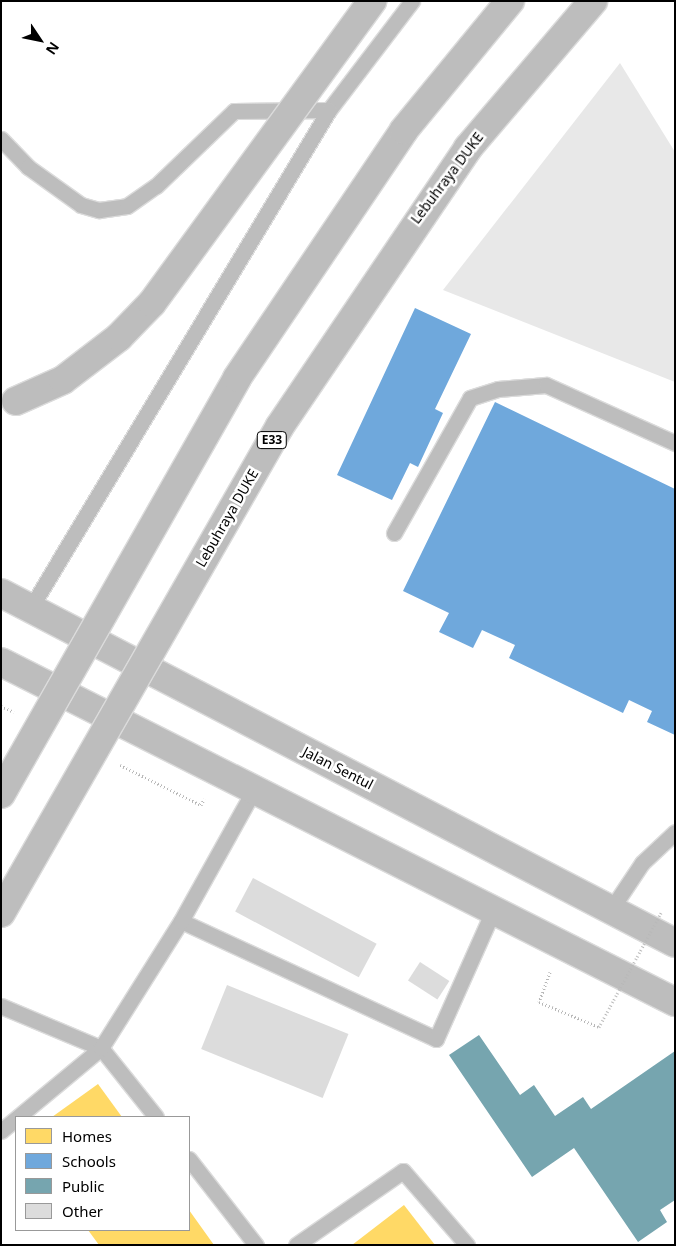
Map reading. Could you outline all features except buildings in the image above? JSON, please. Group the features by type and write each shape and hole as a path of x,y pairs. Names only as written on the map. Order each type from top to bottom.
{"main road":[{"path":"16,401 63,380 119,337 152,303 372,1"},
{"path":"1,794 237,378 404,130 510,1"},
{"name":"Lebuhraya DUKE","path":"1,912 280,426 468,148 593,1"},
{"name":"Jalan Sentul","path":"1,594 612,908 675,943"},
{"path":"1,662 255,788 493,911 675,1002"}],"lane":[{"path":"30,609 329,110 412,1"},
{"path":"1,139 28,167 81,205 112,210 127,206 156,186 234,111 329,110"},
{"path":"394,534 470,398 498,389 546,384 675,443"},
{"path":"19,1116 101,1048 181,921 255,788"},
{"path":"612,908 642,863 675,832"},
{"path":"181,921 436,1039 493,911"},
{"path":"1,1006 101,1048 155,1116"},
{"path":"1,1131 15,1119"},
{"path":"190,1160 256,1245"},
{"path":"296,1245 403,1171 467,1245"}],"path":[{"path":"539,1002 599,1027 662,911"}],"shaded area":[{"path":"620,63 675,152 675,382 443,290"}]}
